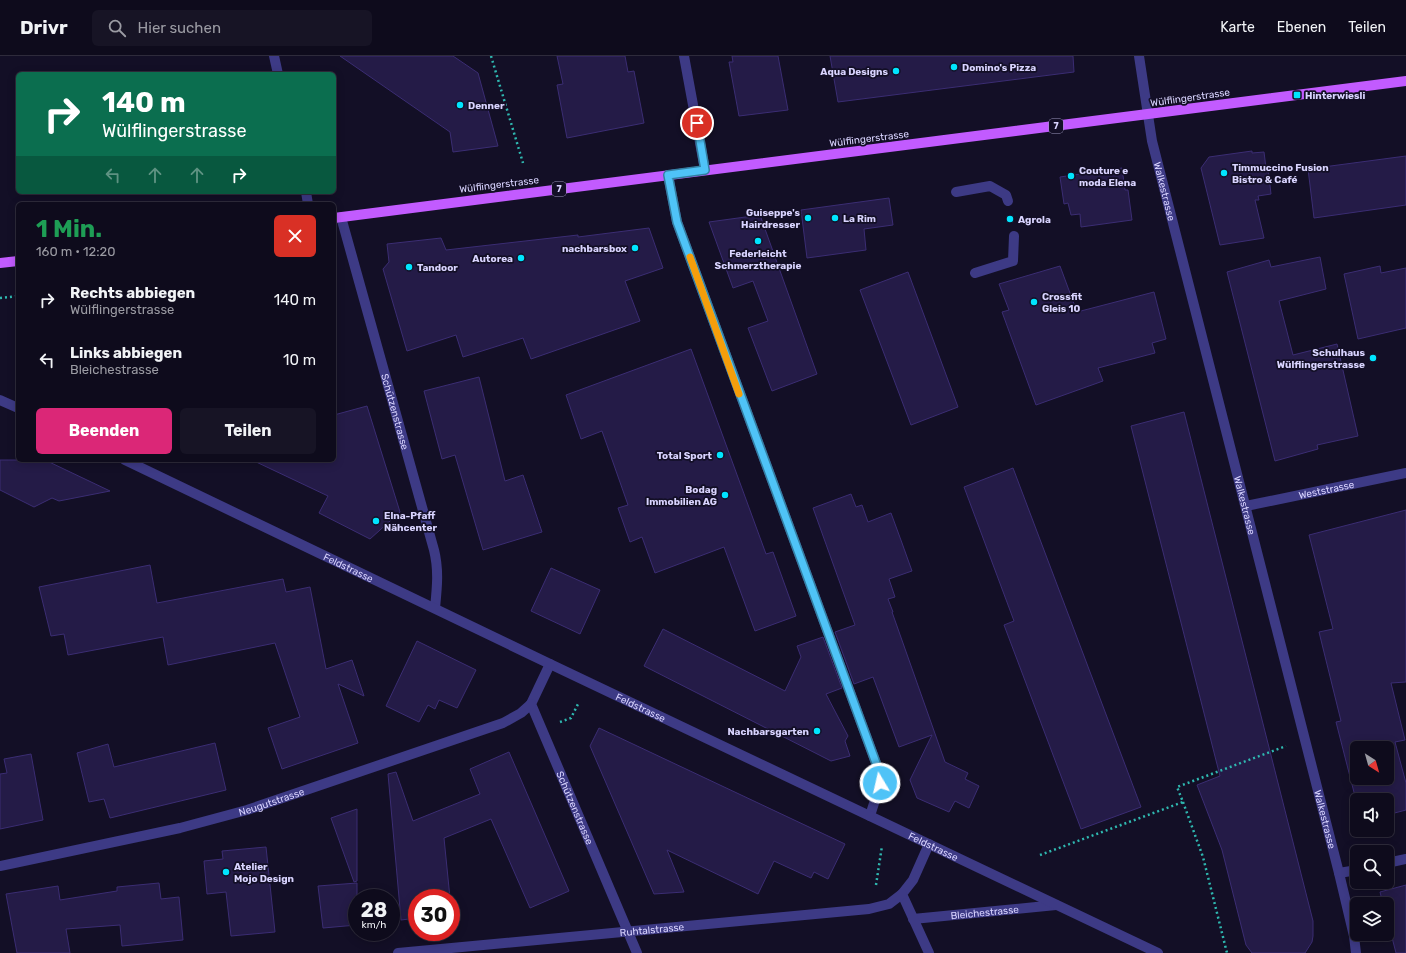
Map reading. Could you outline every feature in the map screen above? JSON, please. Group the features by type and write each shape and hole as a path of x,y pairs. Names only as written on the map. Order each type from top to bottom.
{"main road":[{"name":"Wülflingerstrasse","path":"337,217 1406,81"},
{"path":"0,263 16,261"}],"street":[{"path":"274,56 278,72"},
{"path":"684,56 705,170"},
{"name":"Walkestrasse","path":"1139,56 1152,141 1339,873 1354,936 1356,953"},
{"path":"668,175 677,222 876,763 880,783 870,816"},
{"path":"956,192 990,186 1006,195 1008,201"},
{"name":"Schützenstrasse","path":"337,217 434,550 437,577 435,608"},
{"path":"976,273 1013,262 1014,236"},
{"path":"0,400 16,407"},
{"name":"Feldstrasse","path":"129,462 1158,953"},
{"name":"Weststrasse","path":"1246,506 1406,473"},
{"path":"531,704 550,664"},
{"name":"Schützenstrasse","path":"531,704 637,953"},
{"name":"Neugutstrasse","path":"0,866 180,828 247,810 503,723 521,713 531,704"},
{"path":"929,844 913,880 902,894 929,953"},
{"path":"1394,862 1406,859"},
{"path":"1339,873 1350,871"},
{"name":"Ruhtalstrasse","path":"398,953 869,909 889,904 902,894"},
{"name":"Bleichestrasse","path":"913,919 1056,905"}],"path":[{"path":"491,56 523,163"},
{"path":"0,298 16,296"},
{"path":"542,731 571,718 579,702"},
{"path":"1227,953 1203,857 1177,787 1305,739"},
{"path":"1040,856 1183,802"},
{"path":"869,909 877,882 882,846"}],"building":[{"path":"340,56 453,56 478,73 498,146 453,152 450,132"},
{"path":"557,56 625,56 628,72 634,71 644,123 567,138 557,85 563,84"},
{"path":"732,56 778,56 788,110 739,116 729,62 733,62"},
{"path":"830,56 1073,56 1074,72 838,102"},
{"path":"1252,151 1252,153 1264,152 1266,168 1268,168 1271,194 1258,196 1259,200 1255,200 1264,238 1220,245 1201,168 1209,157"},
{"path":"1406,156 1406,205 1314,218 1308,169"},
{"path":"1122,168 1125,190 1128,190 1132,220 1081,227 1080,214 1071,215 1068,203 1064,204 1060,177"},
{"path":"889,198 893,225 864,229 866,250 807,258 801,210"},
{"path":"760,215 817,374 772,391 748,328 768,321 753,281 733,288 709,222"},
{"path":"649,228 663,268 625,281 640,321 531,359 523,338 463,357 456,335 407,351 383,269 389,262 387,244 441,238 446,250 578,235 578,237"},
{"path":"1320,257 1326,289 1279,301 1293,355 1337,344 1358,436 1317,445 1318,449 1275,461 1227,272 1269,260 1271,267"},
{"path":"1060,266 1077,312 1154,292 1166,339 1152,343 1155,353 1098,368 1103,381 1036,405 1002,312 1009,310 999,284"},
{"path":"1380,266 1381,273 1406,268 1406,328 1358,339 1344,274"},
{"path":"908,272 958,407 911,425 860,290"},
{"path":"691,349 766,554 773,552 796,616 755,631 724,547 655,573 642,537 630,542 618,508 628,505 602,431 581,439 566,395"},
{"path":"479,377 505,481 523,475 542,532 483,550 455,455 442,459 424,391"},
{"path":"367,406 400,512 370,539 319,513 328,496 256,462 336,462 336,414"},
{"path":"1184,412 1313,921 1312,942 1305,953 1252,953 1246,945 1222,850 1197,785 1220,776 1131,426"},
{"path":"0,460 16,460 16,462 49,462 110,491 59,501 52,498 34,507 0,490"},
{"path":"1013,468 1141,807 1081,829 1004,625 1014,621 964,487"},
{"path":"851,494 856,507 862,505 868,522 891,513 912,571 889,579 895,597 888,599 945,762 968,773 965,779 979,786 969,808 955,801 949,812 917,798 910,780 932,735 899,747 873,677 854,684 835,632 855,625 813,508"},
{"path":"1406,510 1406,682 1391,683 1405,740 1395,742 1406,783 1406,810 1394,813 1394,793 1354,793 1352,785 1394,785 1394,741 1350,741 1350,777 1336,722 1341,721 1319,632 1333,629 1309,535"},
{"path":"150,565 157,603 283,579 286,592 310,587 326,669 352,660 364,696 338,684 358,743 282,769 268,728 300,717 275,643 168,665 163,637 68,655 64,634 51,636 39,587"},
{"path":"551,568 600,590 580,634 531,611"},
{"path":"663,629 785,691 801,657 797,646 823,637 842,688 826,694 848,736 845,741 850,756 831,761 644,666"},
{"path":"417,641 476,670 457,708 439,700 435,709 428,705 419,722 386,706"},
{"path":"599,728 845,844 828,879 814,872 811,878 774,861 758,894 667,850 684,892 654,894 590,746"},
{"path":"215,743 226,790 110,818 104,799 89,802 77,753 108,744 114,767"},
{"path":"509,752 569,891 530,908 491,819 444,838 449,889 408,889 408,919 401,920 400,889 398,889 388,774 396,772 413,821 480,794 470,769"},
{"path":"31,754 43,820 0,829 0,774 7,773 4,759"},
{"path":"357,809 357,881 354,882 331,818"},
{"path":"266,847 275,932 231,936 226,892 207,894 204,861 223,859 222,851"},
{"path":"159,883 161,899 179,897 183,940 122,946 120,925 66,929 70,953 17,953 6,894 58,886 60,900 117,891 117,887"},
{"path":"357,883 357,889 348,889 348,926 323,928 318,886"},
{"path":"1406,885 1406,953 1396,953 1393,941 1394,897 1381,897 1380,892"}],"slow traffic":[{"path":"690,257 739,394"}],"place":[{"name":"Domino's Pizza","path":"954,67"},
{"name":"Aqua Designs","path":"896,71"},
{"name":"Hinterwiesli","path":"1297,95"},
{"name":"Denner","path":"460,105"},
{"name":"Timmuccino Fusion Bistro & Café","path":"1224,173"},
{"name":"Couture e moda Elena","path":"1071,176"},
{"name":"Guiseppe's Hairdresser","path":"808,218"},
{"name":"La Rim","path":"835,218"},
{"name":"Agrola","path":"1010,219"},
{"name":"Federleicht Schmerztherapie","path":"758,241"},
{"name":"nachbarsbox","path":"635,248"},
{"name":"Autorea","path":"521,258"},
{"name":"Tandoor","path":"409,267"},
{"name":"Crossfit Gleis 10","path":"1034,302"},
{"name":"Schulhaus Wülflingerstrasse","path":"1373,358"},
{"name":"Total Sport","path":"720,455"},
{"name":"Bodag Immobilien AG","path":"725,495"},
{"name":"Elna-Pfaff Nähcenter","path":"376,521"},
{"name":"Nachbarsgarten","path":"817,731"},
{"name":"Atelier Mojo Design","path":"226,872"}],"route":[{"path":"697,123 705,170 668,175 677,222 876,763 880,783"}]}
